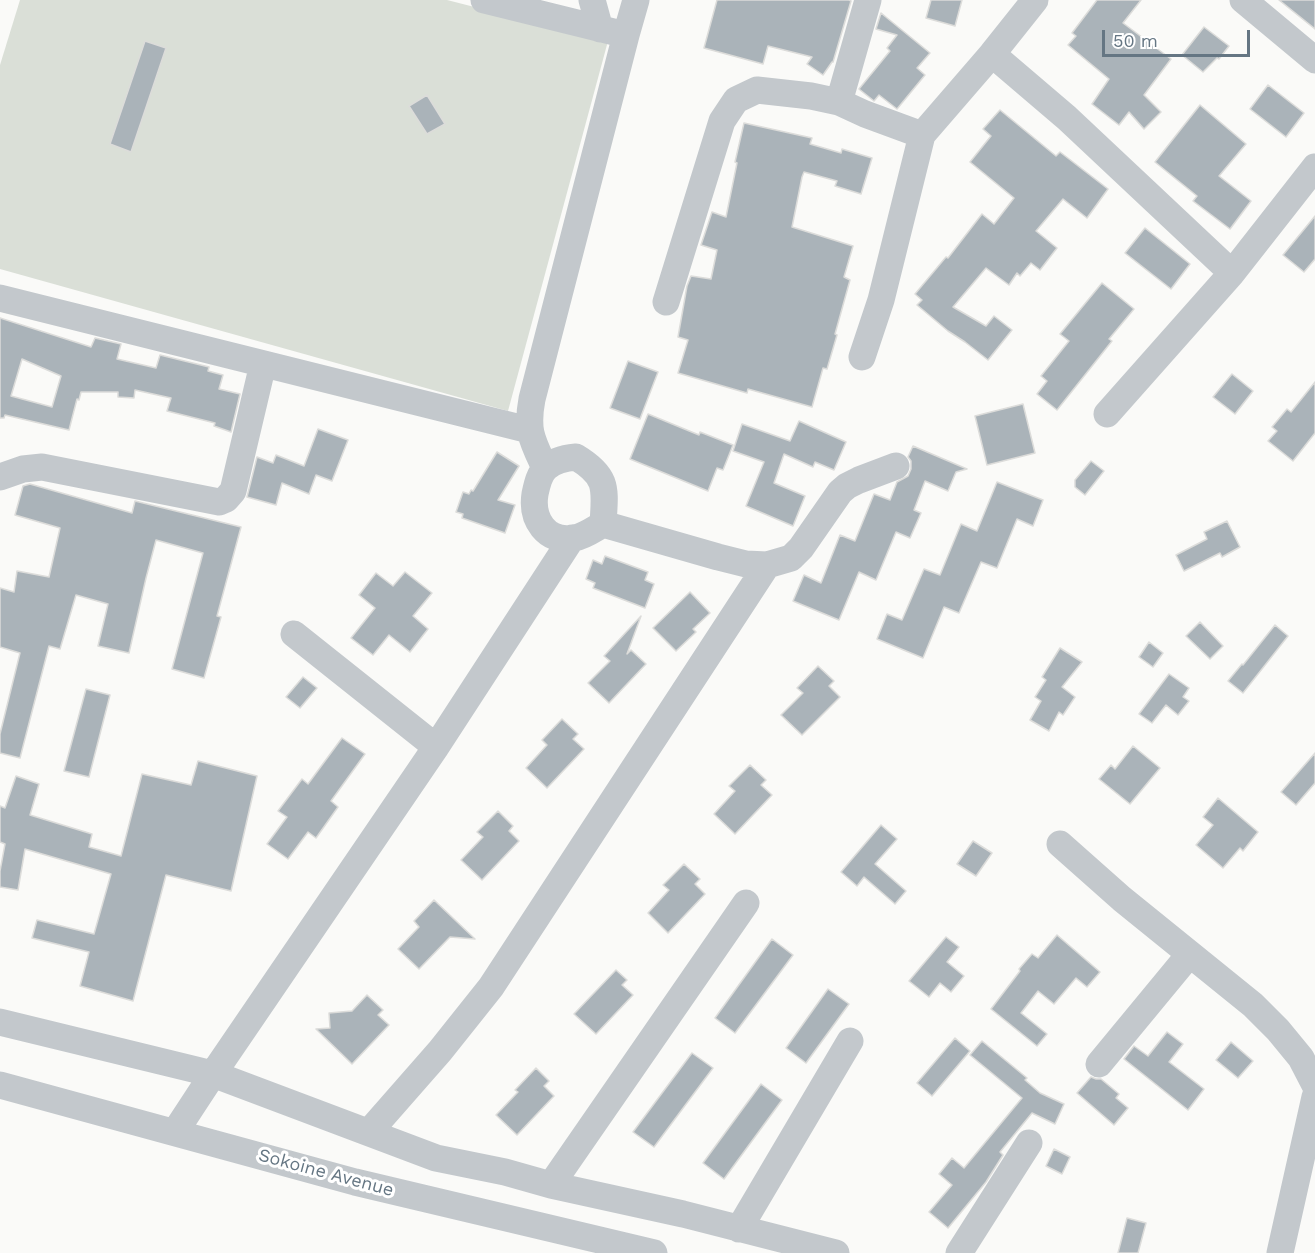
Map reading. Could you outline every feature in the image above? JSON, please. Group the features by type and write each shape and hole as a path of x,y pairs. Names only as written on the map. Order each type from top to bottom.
{"street":[{"path":"484,0 613,32"},
{"path":"592,0 613,32"},
{"path":"545,468 529,430 532,399 613,32 636,0"},
{"path":"839,102 868,0"},
{"path":"862,357 881,300 922,135 1035,0"},
{"path":"1243,0 1315,60"},
{"path":"992,54 1067,118 1232,273"},
{"path":"666,302 722,121 736,100 757,90 811,96 839,102 922,135"},
{"path":"1107,414 1232,273 1315,167"},
{"path":"0,298 529,430"},
{"path":"0,477 23,469 42,467 219,502 226,500 233,491 263,364"},
{"path":"542,585 546,549 534,502 537,482 545,468 562,459 576,457 591,465 601,478 605,492 603,524"},
{"path":"543,530 555,537 572,538 586,534 603,524 718,557 746,564 767,565 791,558 806,541 840,492 847,486 896,466"},
{"path":"176,1132 436,747 572,538"},
{"path":"369,1132 440,1051 491,987 767,565"},
{"path":"294,634 436,747"},
{"path":"1060,843 1122,899 1253,1005 1301,1058 1315,1085"},
{"path":"552,1185 746,903"},
{"path":"1099,1064 1189,955"},
{"path":"0,1022 213,1074 436,1158 683,1214 836,1253"},
{"path":"739,1229 850,1041"},
{"name":"Sokoine Avenue","path":"0,1085 355,1182 654,1253"},
{"path":"1280,1253 1315,1097"},
{"path":"959,1253 1029,1143"}],"shaded area":[{"path":"20,0 447,0 608,41 508,411 0,269 0,65"}],"building":[{"path":"717,0 851,1 833,62 823,75 807,64 812,57 768,46 763,64 704,48"},
{"path":"931,0 962,0 955,26 926,18"},
{"path":"1097,0 1141,0 1123,23 1171,59 1144,95 1161,112 1144,129 1129,112 1119,125 1092,104 1109,79 1068,45 1076,36 1072,33"},
{"path":"1279,0 1315,0 1315,29"},
{"path":"881,13 930,53 917,68 925,75 897,109 879,95 874,101 859,89 890,51 887,48 897,35 876,29"},
{"path":"1204,27 1229,46 1219,59 1217,58 1203,72 1182,55"},
{"path":"145,41 166,48 131,152 110,144"},
{"path":"1268,85 1304,113 1286,137 1250,109"},
{"path":"427,95 445,124 427,134 409,106"},
{"path":"1200,105 1246,144 1219,176 1251,201 1230,229 1193,201 1197,196 1155,162"},
{"path":"1000,110 1056,156 1060,152 1108,189 1087,218 1063,199 1036,231 1057,248 1040,270 1031,263 1020,276 1017,273 1009,285 986,268 953,307 986,326 994,316 1012,330 988,360 917,305 922,300 915,294 946,257 948,258 982,214 994,224 1014,198 970,162 991,136 983,129"},
{"path":"744,123 812,138 810,144 841,153 842,149 872,158 861,194 835,186 837,181 804,172 802,177 792,227 853,246 844,277 850,280 835,334 837,335 827,369 823,368 812,407 748,389 747,393 678,373 688,340 678,337 687,286 691,276 711,279 717,250 701,245 712,212 726,217"},
{"path":"1315,216 1315,259 1304,272 1283,255"},
{"path":"1145,228 1190,264 1171,289 1125,253"},
{"path":"1102,283 1134,309 1109,339 1112,341 1057,410 1037,394 1047,381 1041,376 1069,341 1060,334"},
{"path":"0,318 91,347 95,338 121,344 117,359 156,368 160,355 209,367 208,371 223,375 219,389 240,394 231,432 214,426 215,423 167,411 171,398 135,390 134,398 118,397 118,392 81,392 69,430 5,415 4,418 0,418","holes":["22,359 61,376 52,407 11,396"]},
{"path":"628,361 658,372 640,419 610,408"},
{"path":"1232,374 1253,391 1235,414 1213,397"},
{"path":"1315,382 1315,433 1293,461 1268,441 1277,431 1272,427 1287,409 1291,412"},
{"path":"1023,404 1035,453 987,465 975,416"},
{"path":"648,414 699,435 700,432 733,445 723,470 717,468 708,491 630,459"},
{"path":"799,421 846,442 834,470 815,462 813,467 784,454 774,483 805,496 793,526 746,506 764,462 733,451 742,424 790,441"},
{"path":"318,429 348,440 332,481 316,475 309,494 282,483 276,505 247,497 257,457 273,463 276,455 304,466"},
{"path":"913,446 967,469 956,472 948,491 925,481 914,510 921,513 910,538 896,532 876,580 859,572 839,620 793,601 804,575 821,583 840,535 855,541 874,494 890,500 897,482 908,476 911,469 911,461 908,457"},
{"path":"497,452 519,466 498,500 515,505 505,533 462,518 463,514 456,512 463,492 469,494 471,490 473,491"},
{"path":"1091,461 1104,471 1085,495 1075,487 1075,480"},
{"path":"997,482 1043,500 1033,526 1017,519 997,568 981,562 959,613 944,607 923,658 877,639 887,614 902,620 924,569 940,575 961,524 977,531"},
{"path":"30,484 132,513 135,501 241,527 217,616 221,617 204,678 172,669 203,553 156,540 129,653 98,646 108,604 76,595 60,649 49,646 20,758 0,753 0,734 20,653 0,647 0,588 14,592 17,571 49,577 60,528 15,515 23,486"},
{"path":"1227,521 1240,547 1222,557 1220,553 1184,571 1176,555 1207,539 1204,532"},
{"path":"605,556 648,572 645,580 654,584 645,608 593,588 595,583 586,579 593,560 602,564"},
{"path":"405,572 432,593 413,616 428,629 410,652 389,635 373,655 351,638 375,608 359,595 376,573 393,586"},
{"path":"690,592 710,613 693,629 696,632 676,651 653,628"},
{"path":"641,616 627,654 631,650 646,664 609,703 588,683 610,661 604,656"},
{"path":"1200,622 1223,646 1210,659 1186,636"},
{"path":"1275,625 1288,636 1243,693 1228,681"},
{"path":"1149,642 1163,653 1153,667 1139,657"},
{"path":"1060,648 1082,662 1062,687 1075,697 1063,715 1059,712 1049,731 1030,720 1041,701 1035,697 1046,680 1042,677"},
{"path":"818,666 834,681 829,686 840,697 802,735 781,715 803,693 797,688"},
{"path":"1169,674 1189,688 1183,697 1189,701 1178,715 1166,705 1152,723 1139,714"},
{"path":"303,677 317,688 300,708 286,697"},
{"path":"86,689 110,695 89,777 64,771"},
{"path":"562,719 578,734 573,739 584,749 547,788 526,768 547,745 542,740"},
{"path":"342,738 365,754 331,801 338,807 316,838 308,832 288,859 267,844 287,817 278,811 302,779 308,784"},
{"path":"1133,746 1160,768 1130,804 1099,779 1111,765 1115,769"},
{"path":"1315,753 1315,783 1296,805 1281,792"},
{"path":"198,761 257,776 231,891 166,875 133,1001 80,986 89,952 32,938 37,920 94,934 111,874 25,849 18,890 0,887 0,871 5,844 0,842 0,806 5,808 16,776 39,784 30,815 92,834 89,847 121,856 142,774 191,785"},
{"path":"750,765 766,780 761,785 772,795 735,834 714,814 735,791 729,786"},
{"path":"1218,798 1258,832 1243,851 1240,848 1223,868 1196,845 1213,825 1203,817"},
{"path":"498,811 513,826 509,831 519,841 482,880 461,860 483,837 477,832"},
{"path":"881,825 897,839 875,864 906,891 895,904 864,877 857,886 841,872"},
{"path":"973,841 992,853 976,876 957,864"},
{"path":"684,864 700,879 695,884 705,894 668,933 648,913 669,890 663,885"},
{"path":"434,900 475,939 450,937 419,969 398,949 419,927 414,921"},
{"path":"1057,935 1100,972 1087,987 1076,978 1054,1004 1038,991 1021,1013 1047,1034 1037,1046 991,1009 1032,954 1038,958"},
{"path":"946,937 959,947 947,962 964,976 951,992 940,983 929,997 909,981"},
{"path":"772,939 793,955 735,1033 715,1018"},
{"path":"616,970 627,980 622,985 633,995 596,1034 574,1014"},
{"path":"828,989 849,1004 806,1063 786,1048"},
{"path":"367,995 383,1010 378,1015 389,1025 352,1064 316,1029 330,1028 329,1013 352,1011"},
{"path":"1167,1032 1183,1044 1169,1062 1204,1089 1188,1110 1124,1059 1134,1046 1148,1056"},
{"path":"955,1038 970,1051 932,1096 917,1083"},
{"path":"982,1041 1027,1078 1025,1080 1040,1093 1064,1104 1055,1124 1032,1113 1000,1152 1003,1155 986,1182 948,1228 929,1212 952,1185 939,1174 952,1158 964,1168 1022,1098 970,1055"},
{"path":"1231,1042 1253,1061 1238,1078 1216,1060"},
{"path":"692,1053 713,1068 654,1147 633,1132"},
{"path":"536,1068 549,1081 544,1086 554,1096 517,1135 496,1115 518,1092 515,1090"},
{"path":"1091,1077 1101,1079 1119,1094 1116,1098 1128,1108 1114,1125 1077,1093"},
{"path":"761,1084 782,1100 724,1179 703,1163"},
{"path":"1054,1149 1070,1157 1062,1174 1046,1166"},
{"path":"1127,1218 1146,1223 1138,1253 1118,1253"}]}
